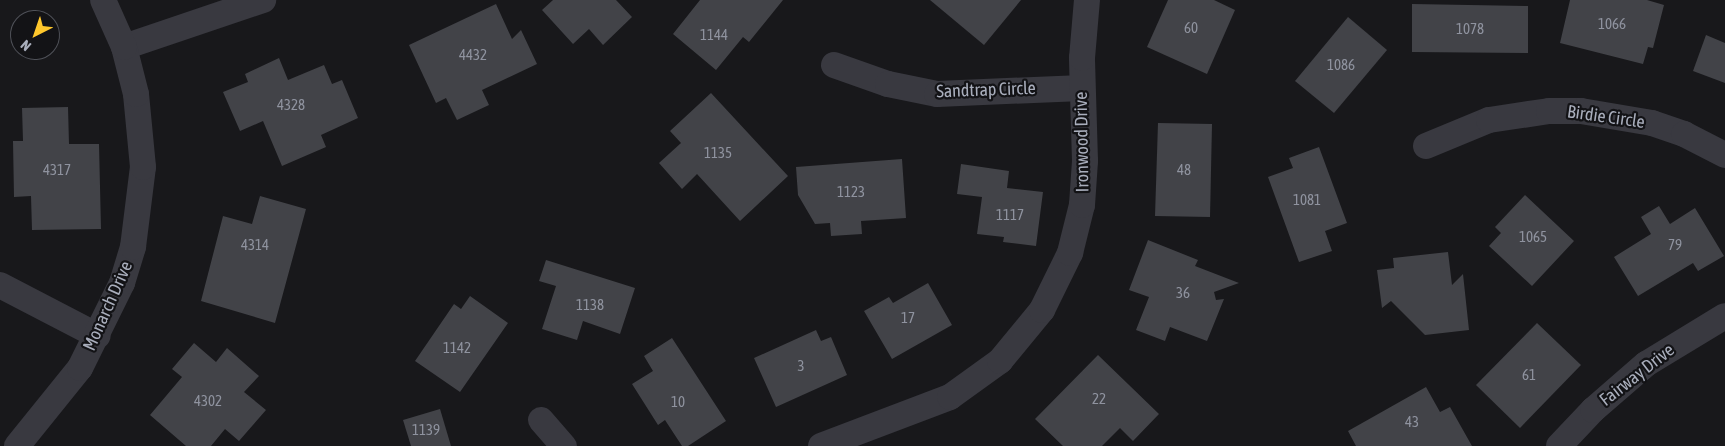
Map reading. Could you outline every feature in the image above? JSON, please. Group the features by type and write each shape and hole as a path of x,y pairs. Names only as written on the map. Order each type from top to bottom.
{"street":[{"name":"Monarch Drive","path":"17,446 70,382 98,336 122,283 133,247 140,204 141,130 136,94 124,47 103,0"},
{"path":"124,47 263,0"},
{"name":"Ironwood Drive","path":"820,446 950,397 1000,361 1032,324 1059,281 1078,229 1085,182 1082,88 1087,0"},
{"name":"Sandtrap Circle","path":"834,65 888,84 937,94 1082,88"},
{"name":"Birdie Circle","path":"1426,146 1489,120 1549,111 1581,111 1652,123 1684,134 1725,155"},
{"path":"0,285 98,336"},
{"name":"Fairway Drive","path":"1559,446 1593,410 1646,364 1725,316"},
{"path":"541,420 564,446"}],"building":[{"path":"553,0 616,0 632,17 603,45 589,29 573,44 542,10"},
{"path":"700,0 783,0 749,42 743,37 716,70 673,34"},
{"path":"930,0 1021,0 984,45"},
{"path":"1168,0 1214,0 1235,10 1207,74 1147,47"},
{"path":"1570,0 1647,0 1664,5 1653,48 1648,47 1643,64 1560,43"},
{"path":"496,4 512,39 521,30 537,64 482,90 489,105 457,120 446,98 436,103 409,45"},
{"path":"1412,4 1528,6 1528,53 1412,52"},
{"path":"1348,17 1387,50 1334,113 1295,81"},
{"path":"1706,35 1725,43 1725,83 1693,71"},
{"path":"279,58 288,80 324,65 332,84 342,80 358,118 321,135 326,147 282,166 263,121 240,131 223,92 248,82 245,74"},
{"path":"711,93 788,176 740,221 697,174 682,189 659,163 681,143 670,131"},
{"path":"68,107 69,144 99,144 101,229 32,230 31,196 14,197 13,141 23,141 22,108"},
{"path":"1158,123 1212,124 1210,217 1155,216"},
{"path":"1319,147 1347,223 1325,231 1332,251 1299,262 1268,177 1293,168 1289,158"},
{"path":"902,159 906,218 861,221 862,234 831,236 830,223 815,224 798,195 796,167"},
{"path":"961,164 1009,171 1007,188 1043,192 1036,246 1003,242 1004,237 977,234 982,197 957,194"},
{"path":"1525,195 1574,241 1532,286 1489,246 1501,233 1495,227"},
{"path":"260,196 306,209 275,323 201,301 223,216 252,224"},
{"path":"1659,206 1670,224 1695,208 1724,256 1698,271 1693,263 1638,296 1614,257 1651,234 1641,217"},
{"path":"1148,240 1198,260 1195,266 1239,283 1214,292 1216,300 1224,299 1207,341 1170,327 1165,341 1136,330 1149,297 1129,290"},
{"path":"1448,252 1452,285 1463,274 1469,330 1425,335 1391,301 1382,308 1377,270 1394,268 1393,258"},
{"path":"546,260 635,288 620,334 583,321 577,340 542,329 556,286 539,281"},
{"path":"928,283 952,325 892,359 864,311 889,297 893,303"},
{"path":"470,296 508,323 460,392 415,361 454,304 461,309"},
{"path":"1537,323 1581,365 1520,428 1476,385"},
{"path":"816,330 821,341 831,337 847,375 776,407 754,358"},
{"path":"672,338 726,421 688,446 682,446 665,420 658,425 632,384 653,371 644,356"},
{"path":"194,343 216,362 227,348 259,376 244,392 266,410 239,441 225,429 211,446 186,446 150,415 182,377 172,369"},
{"path":"1098,355 1159,414 1133,441 1120,428 1102,446 1063,446 1035,419"},
{"path":"1426,387 1440,412 1450,407 1472,446 1356,446 1348,431"},
{"path":"440,409 451,446 411,446 403,420"}]}
